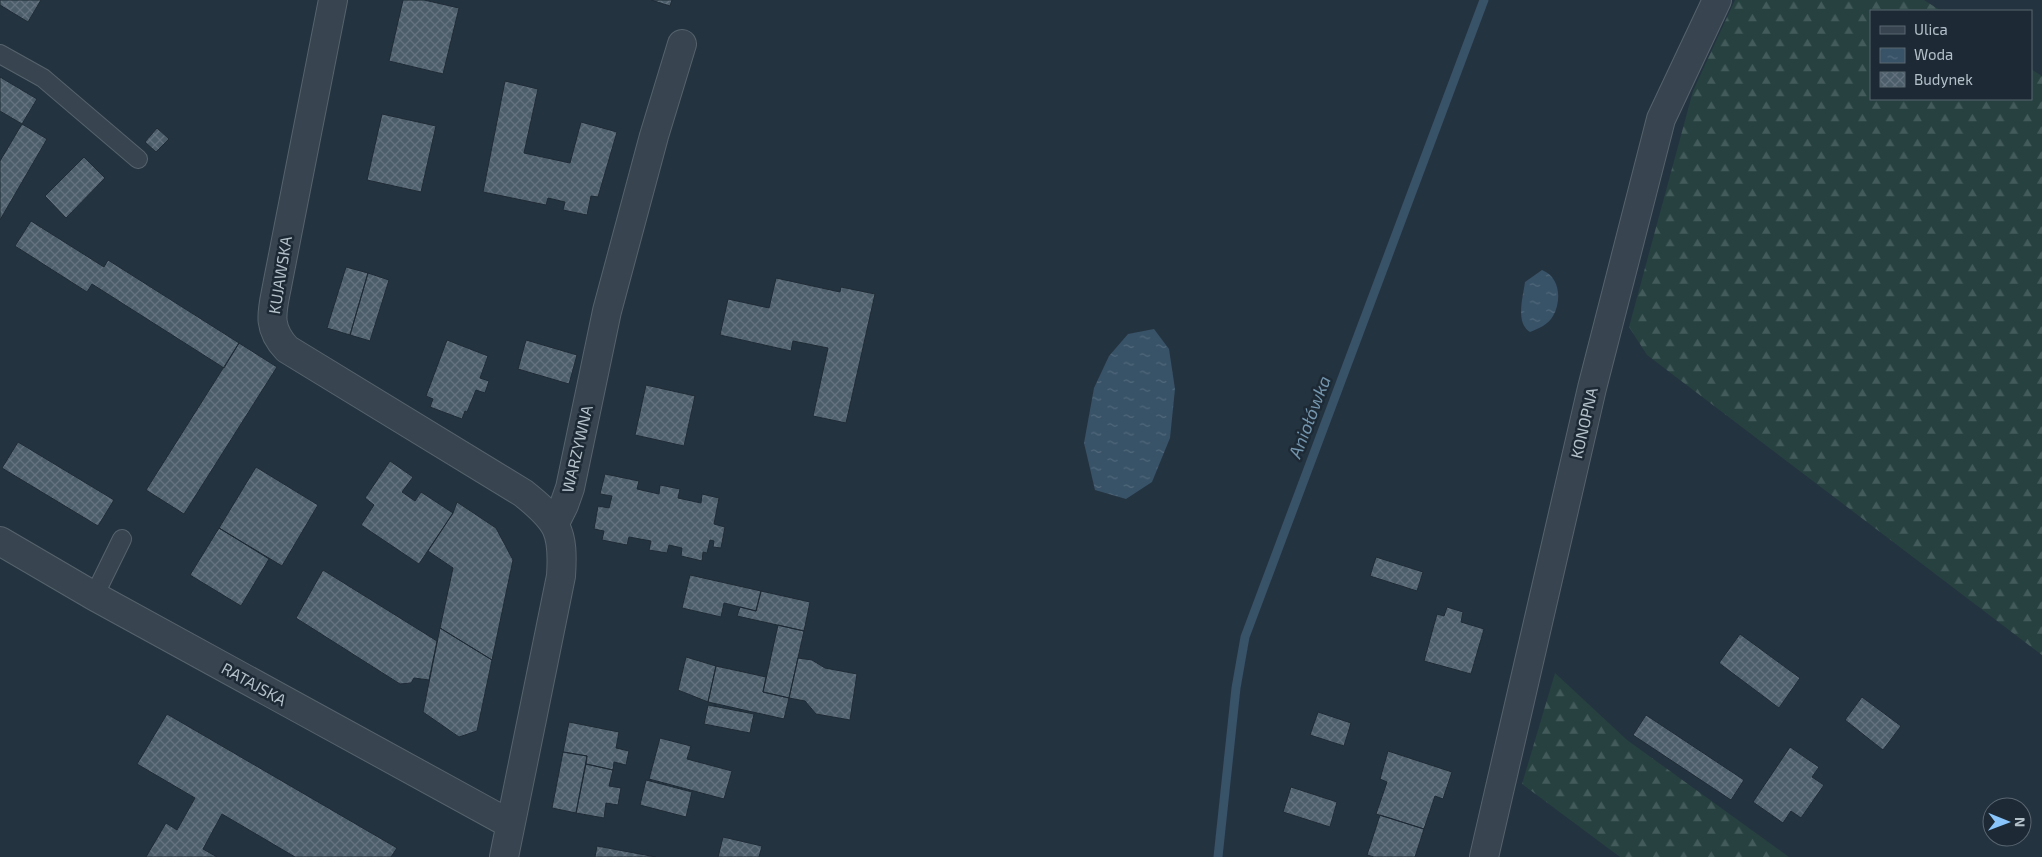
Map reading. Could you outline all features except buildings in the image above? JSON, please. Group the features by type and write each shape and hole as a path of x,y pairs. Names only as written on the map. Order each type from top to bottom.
{"street":[{"name":"KUJAWSKA","path":"333,0 276,290 272,327 278,339 287,349 523,494 541,507 556,523"},
{"name":"KONOPNA","path":"1484,857 1592,388 1661,119 1717,0"},
{"name":"WARZYWNA","path":"556,523 570,488 607,311 654,136 682,44"},
{"path":"504,857 561,576 561,540 556,523"},
{"name":"RATAJSKA","path":"0,541 94,596 510,824"}],"lane":[{"path":"0,54 43,78 138,159"},
{"path":"94,596 122,539"}],"green space":[{"path":"1735,0 1924,0 1939,10 1870,10 1870,100 2032,100 2032,70 2042,76 2042,655 1647,355 1629,327 1693,91"},
{"path":"1555,673 1627,740 1789,857 1620,857 1522,784"}],"water":[{"path":"1542,270 1548,273 1556,283 1558,303 1549,321 1540,328 1530,332 1525,328 1521,316 1525,282"},
{"path":"1154,329 1169,349 1175,389 1170,438 1152,482 1126,499 1095,490 1084,443 1094,388 1109,356 1128,334"}],"waterway":[{"name":"Aniołówka","path":"1218,857 1236,688 1245,637 1484,0"}]}
